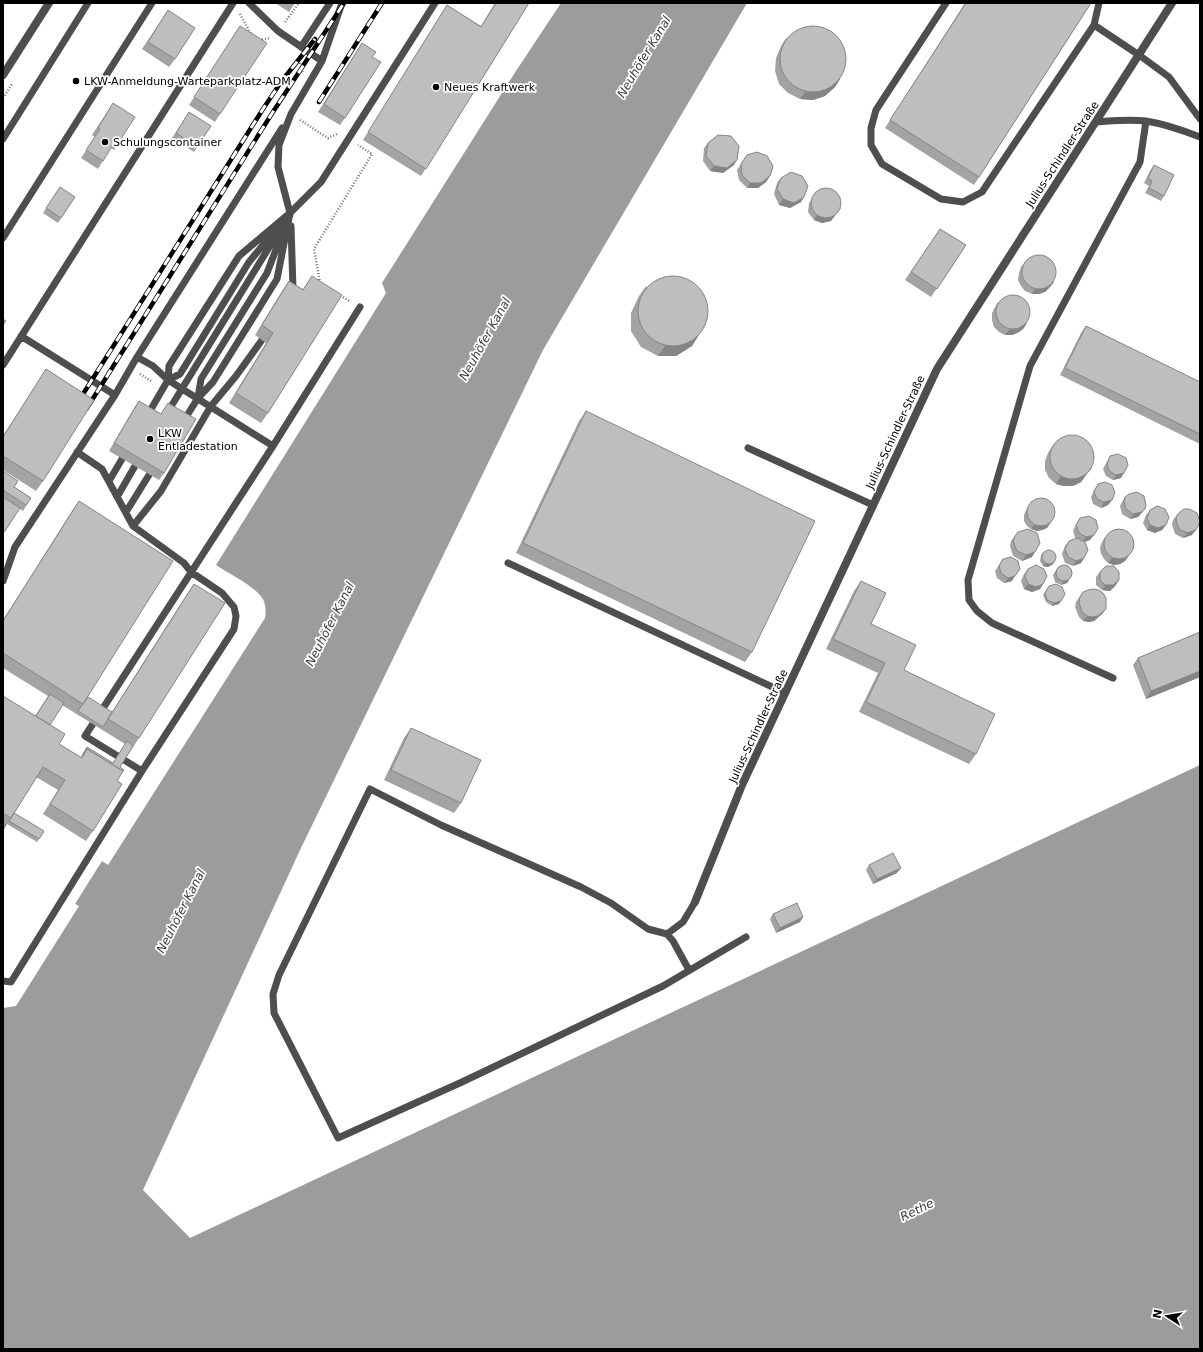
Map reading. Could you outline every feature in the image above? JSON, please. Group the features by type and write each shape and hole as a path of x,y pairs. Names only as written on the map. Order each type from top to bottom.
{"street":[{"path":"3,75 49,3"},
{"name":"Julius-Schindler-Straße","path":"695,902 742,785 937,369 1172,3"}],"lane":[{"path":"3,138 88,3"},
{"path":"3,238 152,3"},
{"path":"249,3 278,31 322,61"},
{"path":"302,47 330,3"},
{"path":"3,581 15,547 115,395 137,357 291,114 322,61 342,3"},
{"path":"147,416 168,380 169,366 239,256 290,213 321,182 435,3"},
{"path":"946,3 876,110 871,128 871,145 882,164 941,199 963,202 982,192 1094,24 1099,3"},
{"path":"3,365 232,4"},
{"path":"1094,24 1169,77 1200,119"},
{"path":"291,114 279,145 278,167 290,213 291,292"},
{"path":"1096,122 1123,120 1146,121 1174,127 1200,137"},
{"path":"1113,678 992,623 977,611 969,600 968,580 1030,366 1140,162 1146,121"},
{"path":"168,380 180,374 249,262 290,213"},
{"path":"167,413 290,213"},
{"path":"198,398 201,379 267,273 290,213"},
{"path":"182,422 198,398 214,382 277,279 290,213"},
{"path":"142,771 85,736 273,446 360,306"},
{"path":"21,336 115,395"},
{"path":"134,526 161,491 211,406 236,376 262,340"},
{"path":"137,357 153,366 168,380 273,446"},
{"path":"748,448 873,505"},
{"path":"3,981 11,982 142,771 234,629 236,616 234,607 222,593 191,572 184,563 134,526 102,469 77,452"},
{"path":"109,481 122,459"},
{"path":"117,497 135,466"},
{"path":"126,512 149,475"},
{"path":"508,563 785,693"},
{"path":"689,970 673,941 667,934 648,929 611,903 581,887 441,825 370,789 279,974 273,994 274,1013 338,1138 462,1082 656,989 689,970 746,937"},
{"path":"667,934 683,922 695,902"}],"path":[{"path":"232,4 255,40 272,38 299,3"},
{"path":"298,59 304,74"},
{"path":"291,114 328,138 344,131 359,140 356,144 372,154 314,249 320,282 326,286"},
{"path":"332,290 360,306"}],"water":[{"path":"561,3 747,3 543,350 301,848 143,1190 190,1238 1200,765 1200,1349 3,1349 3,1008 16,1006 79,906 75,904 102,861 108,865 265,618 265,604 259,594 254,589 216,565 386,293 382,283 514,74"}],"building":[{"name":"Neues Kraftwerk","path":"496,3 529,3 426,169 368,132 447,5 481,27"},
{"path":"966,3 1091,3 979,177 890,120"},
{"path":"168,10 195,28 175,59 148,42"},
{"path":"240,26 267,43 220,114 194,97"},
{"path":"806,26 820,26 832,31 841,40 846,52 844,72 837,83 820,92 806,92 794,87 785,78 780,66 780,52 785,40 794,31"},
{"path":"362,43 376,52 372,57 381,62 345,118 324,104"},
{"name":"Schulungscontainer","path":"113,103 135,117 119,142 116,140 103,161 86,150 100,129 98,128"},
{"path":"189,112 211,126 197,147 176,133"},
{"path":"718,135 731,136 739,146 737,160 727,168 714,166 706,156 708,143"},
{"path":"757,152 767,156 773,166 770,176 761,183 750,183 742,175 741,164 747,155"},
{"path":"1154,165 1174,175 1164,196 1149,188 1152,181 1148,178"},
{"path":"791,172 802,176 808,186 804,197 794,203 783,199 777,189 781,178"},
{"path":"60,187 75,197 61,218 46,208"},
{"path":"826,188 836,193 841,203 836,213 826,218 816,213 811,203 816,193"},
{"path":"940,229 966,245 937,289 911,272"},
{"path":"1042,255 1049,257 1054,262 1056,272 1054,282 1049,287 1036,289 1029,287 1024,282 1022,269 1024,262 1029,257"},
{"path":"312,276 342,295 268,413 236,393 273,333 262,325 289,281 303,290"},
{"path":"666,276 680,276 693,282 702,291 706,297 708,311 706,325 698,336 687,344 680,346 666,346 659,344 648,336 640,325 638,318 638,304 640,297 648,286 659,278"},
{"path":"1016,295 1023,297 1028,302 1030,312 1028,322 1023,327 1010,329 1003,327 998,322 996,309 998,302 1003,297"},
{"path":"1086,326 1200,382 1200,434 1065,368"},
{"path":"46,369 94,400 43,481 3,456 3,437"},
{"name":"LKW Entladestation","path":"139,401 161,414 168,403 196,419 164,473 114,443"},
{"path":"586,411 815,521 752,652 523,543"},
{"path":"1068,435 1076,435 1088,441 1094,453 1094,461 1088,473 1076,479 1068,479 1056,473 1050,461 1050,453 1056,441"},
{"path":"1118,454 1126,458 1128,465 1124,473 1116,475 1109,471 1107,464 1110,456"},
{"path":"3,471 18,481 14,487 31,498 26,505 3,490"},
{"path":"1105,482 1112,485 1115,493 1112,500 1104,502 1097,499 1094,492 1098,484"},
{"path":"1137,492 1144,496 1146,505 1142,512 1133,514 1126,509 1124,501 1125,497 1129,494"},
{"path":"3,497 20,508 5,531 3,530"},
{"path":"1041,498 1051,502 1055,512 1051,522 1041,526 1031,522 1027,512 1031,502"},
{"path":"79,501 173,561 83,704 3,653 3,621"},
{"path":"1157,506 1165,509 1169,517 1166,525 1158,528 1150,525 1147,518 1150,510"},
{"path":"1184,509 1189,509 1197,513 1200,522 1196,530 1187,533 1179,529 1176,520 1177,515"},
{"path":"1089,516 1096,520 1098,528 1094,535 1086,537 1079,533 1076,525 1080,518"},
{"path":"1028,529 1037,533 1040,543 1035,552 1026,555 1017,551 1013,541 1018,532"},
{"path":"1119,529 1130,533 1134,544 1130,555 1119,559 1108,555 1104,544 1108,533"},
{"path":"1077,538 1085,542 1088,550 1084,558 1076,561 1068,557 1065,549 1069,541"},
{"path":"1046,550 1052,550 1056,554 1056,560 1052,564 1046,564 1042,560 1042,554"},
{"path":"1011,557 1018,561 1020,569 1015,576 1008,578 1001,573 999,566 1003,559"},
{"path":"1036,565 1044,569 1047,576 1043,584 1036,587 1028,584 1025,576 1028,569"},
{"path":"1061,565 1067,565 1072,570 1070,579 1067,581 1061,581 1056,576 1056,570"},
{"path":"1106,566 1114,566 1119,572 1119,580 1113,585 1105,585 1100,580 1100,572"},
{"path":"861,581 886,593 871,624 916,645 904,670 995,714 976,754 866,702 885,663 833,639"},
{"path":"194,584 225,603 139,738 108,719"},
{"path":"1056,584 1062,587 1065,594 1061,601 1054,603 1047,600 1045,593 1049,586"},
{"path":"1093,589 1099,590 1103,593 1106,598 1106,609 1098,616 1092,617 1087,616 1082,612 1079,602 1083,592"},
{"path":"1200,632 1200,671 1151,691 1138,658"},
{"path":"50,694 64,703 50,725 36,716"},
{"path":"3,696 65,734 59,744 82,758 87,749 123,771 117,781 122,784 93,831 50,804 65,780 43,767 11,818 3,813"},
{"path":"88,697 112,712 103,727 78,711"},
{"path":"411,728 481,760 461,803 391,770"},
{"path":"127,741 133,746 120,767 124,770 123,771 87,749 82,756 87,747 113,763"},
{"path":"14,813 44,831 39,839 9,821"},
{"path":"3,823 6,825 3,830"},
{"path":"893,853 901,868 877,879 869,865"},
{"path":"797,903 803,917 780,928 773,914"}],"railway":[{"path":"87,408 271,115 344,3"},
{"path":"319,102 382,3"},
{"path":"78,402 263,109 281,82 315,39"}],"place":[{"name":"LKW-Anmeldung-Warteparkplatz-ADM","path":"76,81"},
{"name":"Neues Kraftwerk","path":"436,87"},
{"name":"Schulungscontainer","path":"105,142"},
{"name":"LKW Entladestation","path":"150,439"}],"water label":[{"name":"Neuhöfer Kanal","path":"644,57"},
{"name":"Neuhöfer Kanal","path":"485,339"},
{"name":"Neuhöfer Kanal","path":"330,624"},
{"name":"Neuhöfer Kanal","path":"181,911"},
{"name":"Rethe","path":"917,1210"}]}
